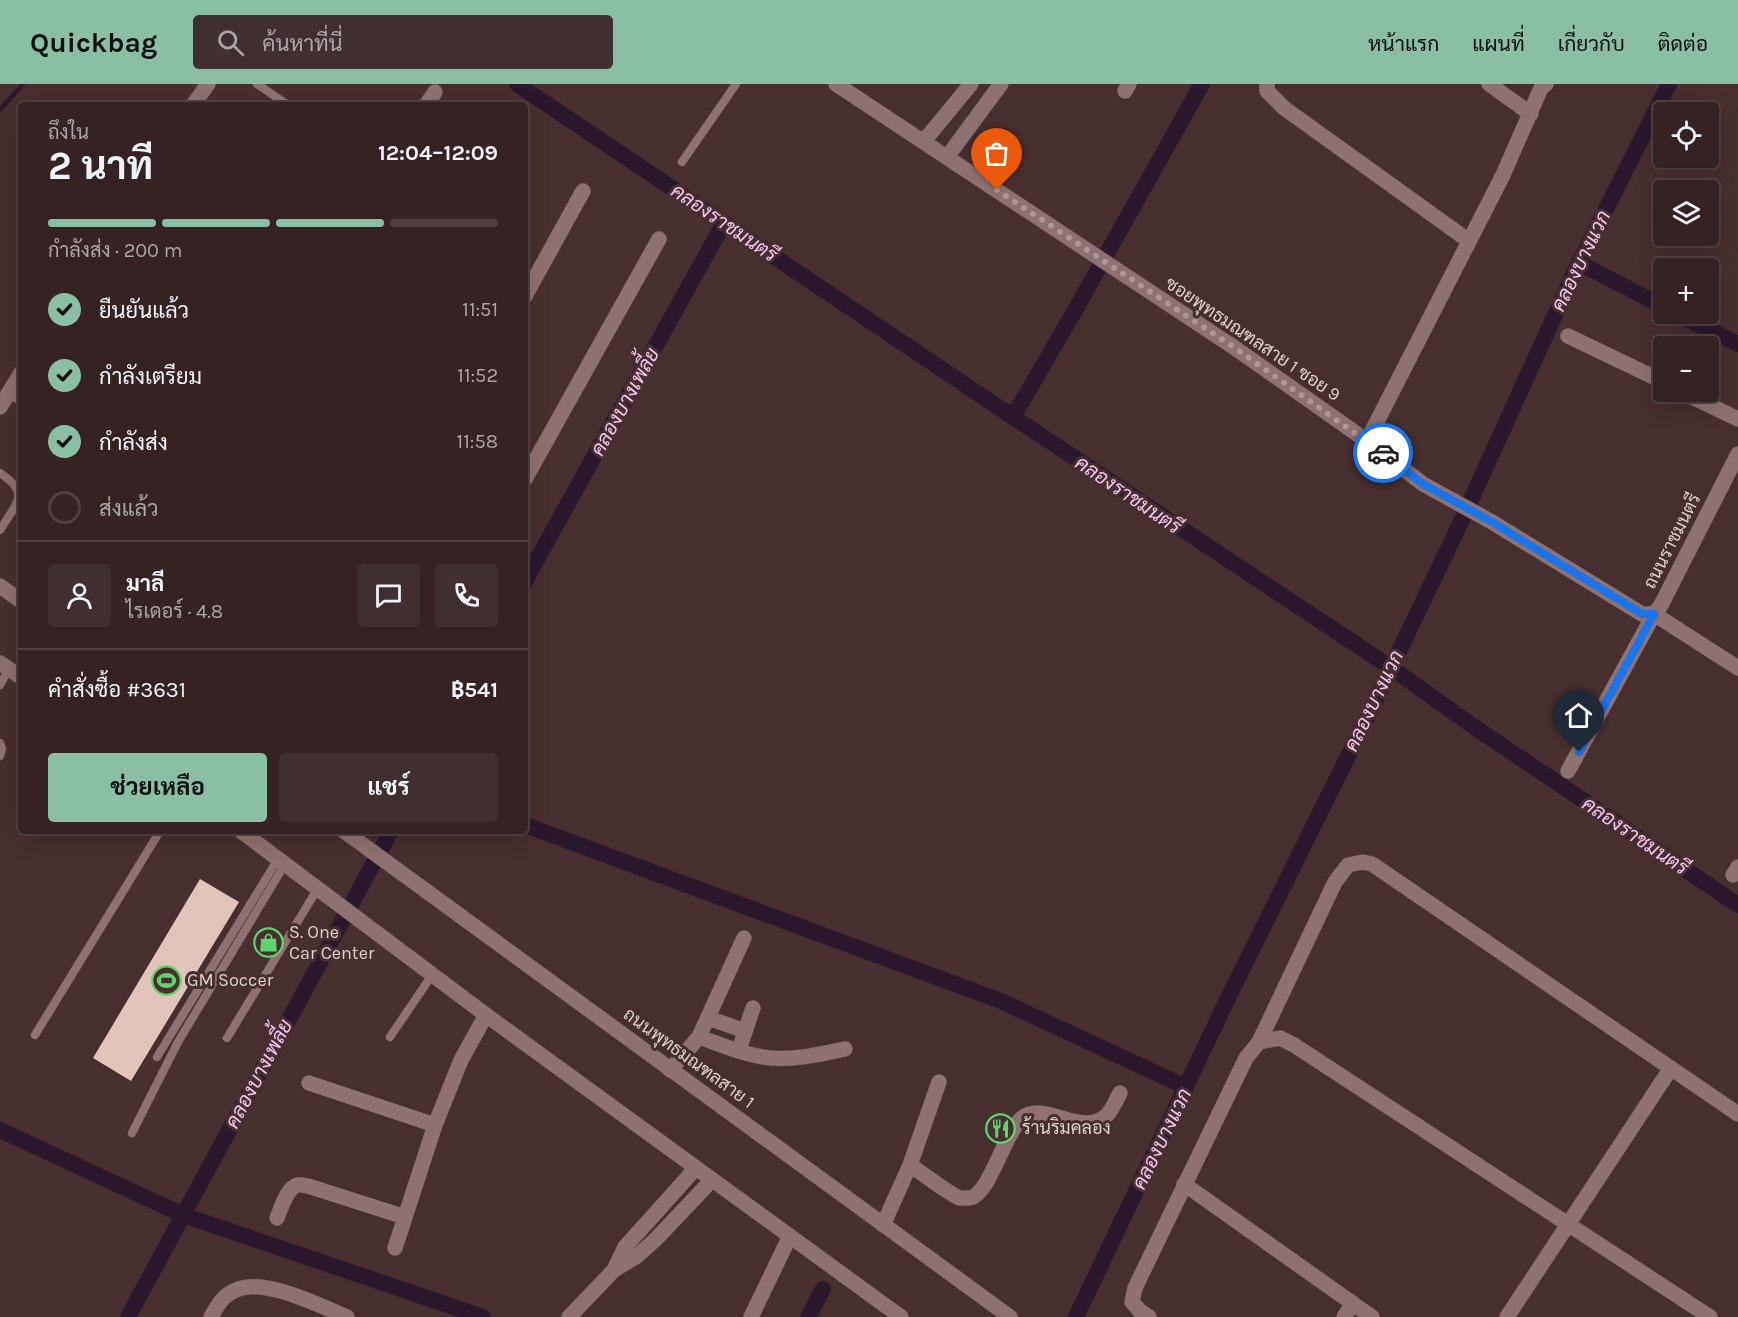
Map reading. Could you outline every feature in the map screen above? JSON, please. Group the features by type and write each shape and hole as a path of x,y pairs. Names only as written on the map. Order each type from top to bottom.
{"street":[{"path":"195,102 208,84"},
{"name":"ซอยพุทธมณฑลสาย 1 ซอย 9","path":"836,84 1235,348 1367,441 1423,484 1492,522 1642,614 1654,614 1738,668"},
{"path":"924,141 971,84"},
{"path":"947,157 1001,84"},
{"path":"1267,84 1267,91 1284,108 1469,241"},
{"path":"1489,84 1531,114"},
{"path":"1367,441 1503,175 1541,88 1546,84"},
{"path":"428,102 435,92"},
{"path":"528,291 583,191"},
{"path":"529,461 659,239"},
{"path":"1568,336 1653,377"},
{"path":"6,403 18,379"},
{"path":"1703,402 1738,419"},
{"name":"ถนนราชมนตรี","path":"1568,771 1654,614 1660,607 1738,454"},
{"path":"0,586 18,599"},
{"path":"246,834 486,1015 901,1317"},
{"name":"ถนนพุทธมณฑลสาย 1","path":"348,834 1008,1315"},
{"path":"1149,1317 1132,1302 1135,1288 1246,1058 1259,1042 1335,882 1348,864 1363,861 1372,864 1738,1114"},
{"path":"670,1070 699,1037 744,938"},
{"path":"739,1050 753,1008"},
{"path":"395,1248 435,1125 461,1060 486,1015"},
{"path":"708,1018 745,1031"},
{"path":"699,1037 769,1058 785,1058 845,1049"},
{"path":"1259,1042 1280,1038 1294,1045 1710,1317"},
{"path":"1507,1317 1671,1068"},
{"path":"883,1225 910,1165 939,1082"},
{"path":"309,1083 435,1125"},
{"path":"910,1165 961,1198 972,1198 982,1189 1014,1128 1023,1117 1037,1113 1078,1123 1094,1124 1107,1116 1120,1093"},
{"path":"614,1270 625,1247 696,1168"},
{"path":"569,1317 614,1270 637,1256 655,1240 712,1180"},
{"path":"1184,1184 1372,1317"},
{"path":"277,1218 292,1188 298,1185 308,1186 405,1217"},
{"path":"751,1317 790,1236"},
{"path":"211,1317 219,1302 235,1290 252,1286 274,1290 339,1316"},
{"path":"1344,1317 1353,1303"}],"lane":[{"path":"257,84 284,102"},
{"path":"682,162 736,84"},
{"path":"0,472 18,487"},
{"path":"0,530 18,497"},
{"path":"0,685 10,670"},
{"path":"0,743 2,749 0,756"},
{"path":"35,1035 158,834"},
{"path":"157,1057 282,862"},
{"path":"132,1133 178,1042 282,862"},
{"path":"227,1038 318,888"},
{"path":"390,1037 432,975"}],"building":[{"name":"GM Soccer","path":"200,879 239,902 131,1081 93,1058"}],"waterway":[{"path":"0,110 23,84"},
{"name":"คลองราชมนตรี","path":"517,84 1390,667 1470,724 1738,905"},
{"path":"1013,417 1202,84"},
{"name":"คลองบางแวก","path":"1076,1317 1229,996 1460,524 1574,273 1669,84"},
{"name":"คลองบางเพลี้ย","path":"528,576 724,223"},
{"path":"1579,263 1653,301"},
{"path":"1697,324 1738,344"},
{"path":"528,826 1001,1001 1186,1087"},
{"name":"คลองบางเพลี้ย","path":"128,1317 389,834"},
{"path":"0,1130 183,1215 483,1317"},
{"path":"808,1317 823,1289"}],"way so far":[{"path":"997,190 1235,348 1383,453"}],"place":[{"name":"S. One Car Center","path":"268,942"},
{"name":"GM Soccer","path":"166,980"},
{"name":"ร้านริมคลอง","path":"1001,1128"}],"route":[{"path":"1383,453 1423,484 1492,522 1642,614 1654,614 1579,752"}]}
